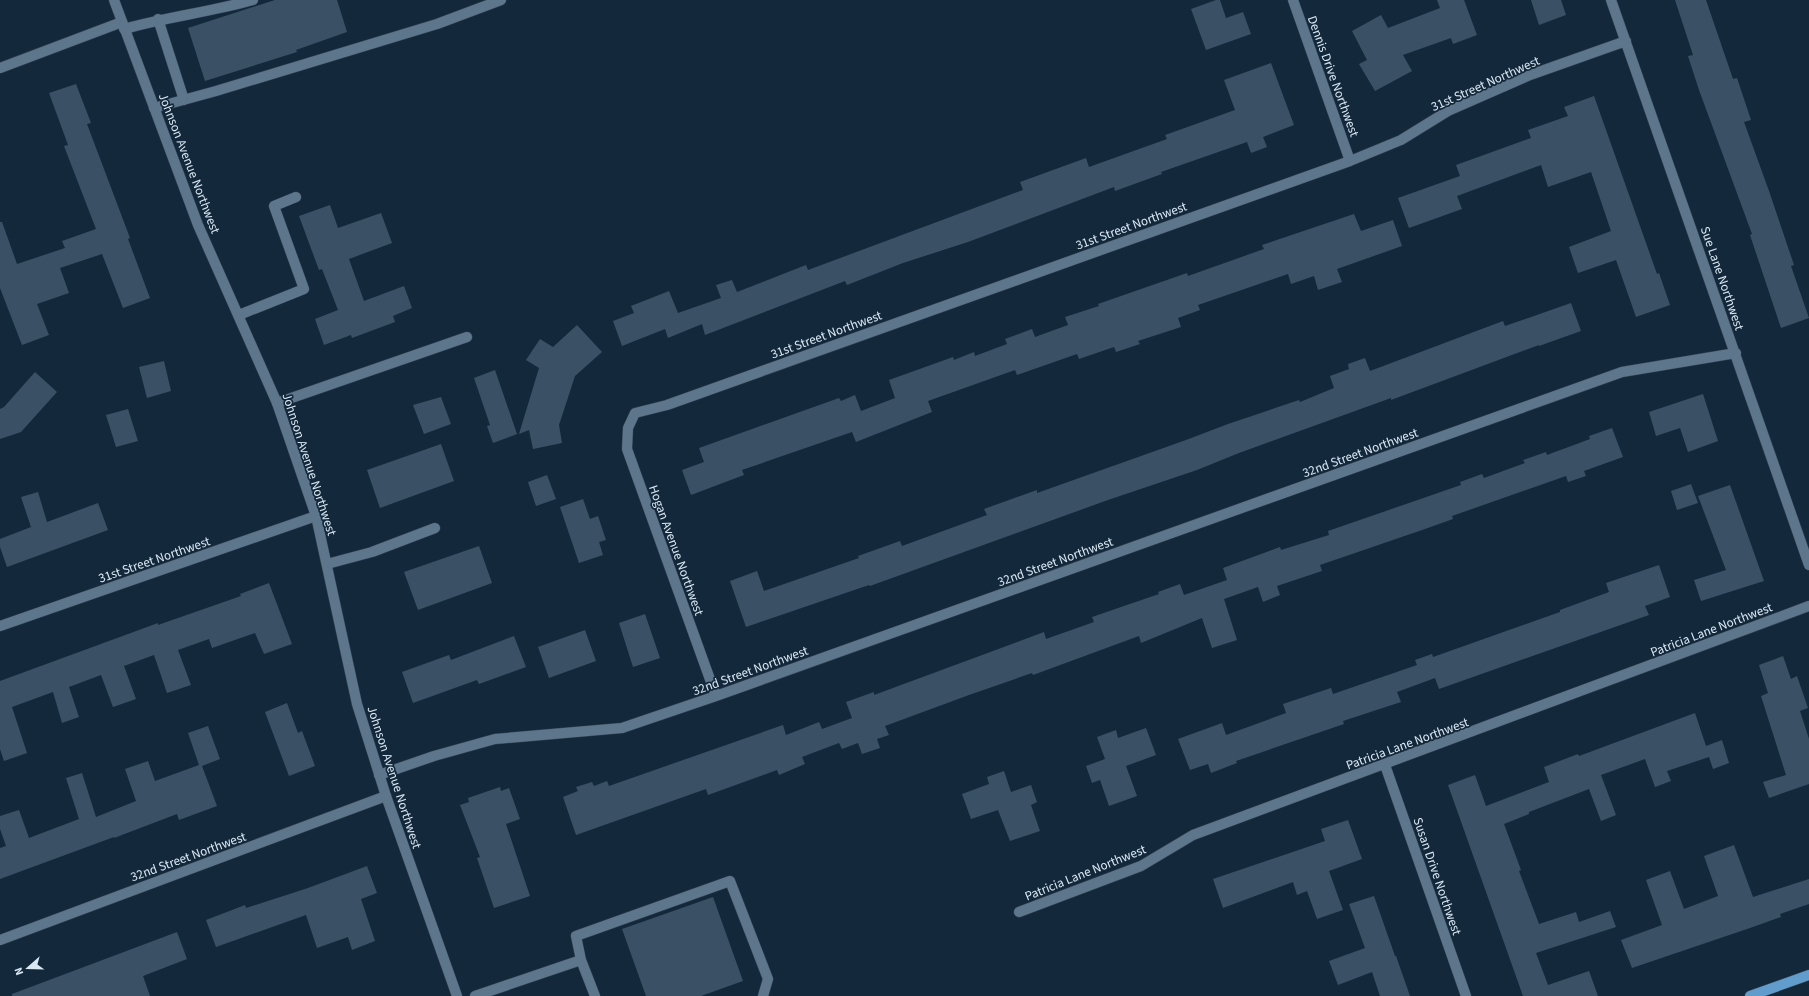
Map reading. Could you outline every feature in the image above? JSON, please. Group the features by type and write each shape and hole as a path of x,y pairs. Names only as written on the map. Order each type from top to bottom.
{"main road":[{"path":"1750,996 1809,975"}],"street":[{"name":"Johnson Avenue Northwest","path":"114,0 198,225 278,403 316,516 357,704 386,796 457,996"},
{"path":"0,68 123,26 199,13 253,0"},
{"path":"154,108 429,26 501,0"},
{"name":"Dennis Drive Northwest","path":"1293,0 1350,161"},
{"name":"Sue Lane Northwest","path":"1611,0 1736,353 1809,565"},
{"path":"158,19 184,100"},
{"name":"31st Street Northwest","path":"635,412 667,405 1350,161 1401,140 1448,111 1530,76 1626,41"},
{"path":"239,315 304,289 274,206 296,197"},
{"path":"278,403 467,337"},
{"name":"32nd Street Northwest","path":"379,775 434,756 495,739 622,728 716,696 1622,372 1736,353"},
{"name":"Hogan Avenue Northwest","path":"635,412 628,428 627,449 716,696"},
{"name":"31st Street Northwest","path":"0,626 316,516"},
{"path":"327,564 372,552 435,528"},
{"name":"Patricia Lane Northwest","path":"1019,912 1141,866 1193,835 1385,765 1809,606"},
{"name":"Susan Drive Northwest","path":"1385,765 1466,996"},
{"name":"32nd Street Northwest","path":"0,940 386,796"},
{"path":"595,996 581,960 576,936 730,881 768,978 763,996"},
{"path":"475,996 581,960"}],"building":[{"path":"275,0 337,0 347,32 296,50 297,52 205,81 188,28"},
{"path":"1220,0 1226,18 1243,12 1251,34 1206,50 1191,9"},
{"path":"1437,0 1464,0 1477,35 1453,44 1451,38 1403,55 1412,71 1375,91 1359,64 1367,60 1352,31 1381,15 1388,28 1440,8"},
{"path":"1531,0 1561,0 1566,15 1539,25"},
{"path":"1675,0 1706,0 1733,79 1737,78 1751,120 1744,122 1794,265 1791,266 1809,318 1781,328 1750,235 1752,234 1688,56 1693,55"},
{"path":"1271,63 1294,125 1263,137 1267,147 1251,153 1247,142 1161,172 1162,174 1115,191 1114,187 968,242 903,263 847,285 845,281 705,335 702,324 668,338 665,329 622,346 613,321 634,313 631,306 669,291 678,313 721,298 716,285 732,280 737,292 806,265 808,270 1023,190 1020,182 1086,158 1089,167 1167,139 1165,135 1235,110 1224,80"},
{"path":"76,84 91,123 87,124 130,238 128,239 150,298 123,308 102,254 60,268 69,293 37,304 49,335 22,345 0,288 0,222 2,222 17,264 65,248 62,241 96,229 64,146 68,145 49,93"},
{"path":"1594,96 1657,274 1659,273 1670,305 1636,317 1616,260 1578,273 1569,247 1611,231 1591,172 1548,187 1541,165 1457,196 1462,209 1409,228 1398,198 1460,176 1456,165 1531,138 1528,130 1568,116 1564,107"},
{"path":"330,205 338,228 381,213 392,243 349,259 364,301 404,286 412,308 393,316 395,322 352,338 351,335 324,345 315,319 338,310 322,269 319,270 299,216"},
{"path":"1354,214 1361,231 1393,220 1402,246 1337,269 1342,282 1318,290 1314,276 1291,284 1288,274 1198,305 1200,310 1178,318 1181,327 1138,341 1140,344 1116,352 1114,347 1079,359 1077,354 1017,375 1015,370 928,401 932,412 856,442 852,432 742,470 744,475 691,495 682,470 704,462 699,448 839,398 841,401 855,395 861,411 895,398 889,380 953,357 954,360 974,352 975,356 1007,344 1005,339 1032,329 1035,337 1068,325 1065,317 1099,306 1098,304 1187,273 1188,276 1264,249 1262,245"},
{"path":"1571,303 1581,331 1239,453 1197,470 1108,500 870,586 869,585 746,627 730,581 757,571 764,591 859,558 858,556 900,541 902,546 987,515 984,509 1037,490 1037,493 1228,424 1299,400 1300,402 1334,388 1330,376 1349,369 1348,364 1365,358 1370,371 1503,321 1505,326"},
{"path":"577,325 602,352 575,376 559,425 562,443 533,449 529,430 519,434 539,368 526,360 540,339 553,347"},
{"path":"164,361 171,391 147,398 139,367"},
{"path":"495,370 517,434 493,443 487,426 490,425 474,378"},
{"path":"35,372 57,392 21,432 0,439 0,409 4,407"},
{"path":"1703,394 1718,441 1688,452 1680,428 1656,436 1649,412"},
{"path":"441,397 451,424 424,434 413,405"},
{"path":"128,409 138,441 116,447 106,415"},
{"path":"1612,428 1623,457 1584,471 1586,476 1568,482 1566,476 1452,516 1453,519 1320,565 1322,571 1277,586 1280,595 1263,602 1258,587 1224,599 1237,640 1212,648 1202,618 1141,643 1139,636 1033,675 1032,673 885,726 889,735 877,739 880,748 862,754 858,743 842,749 839,743 802,757 805,764 779,775 777,770 708,795 706,789 576,835 563,797 578,791 576,787 592,782 594,786 607,781 609,786 783,725 786,735 819,722 822,729 852,718 846,702 874,692 874,695 1044,632 1046,639 1094,622 1092,617 1159,594 1158,592 1180,584 1184,595 1227,580 1223,568 1280,547 1281,550 1329,535 1328,531 1461,485 1460,482 1482,474 1484,478 1525,463 1523,460 1546,452 1547,455 1590,439 1589,436"},
{"path":"441,444 454,481 380,508 367,470"},
{"path":"547,475 556,499 536,506 528,482"},
{"path":"1691,484 1698,503 1677,510 1671,491"},
{"path":"1730,485 1764,581 1701,601 1694,580 1726,570 1698,496"},
{"path":"38,492 47,522 98,503 108,530 7,567 0,547 0,539 31,527 21,497"},
{"path":"583,499 590,519 598,516 606,540 599,542 603,555 579,563 560,507"},
{"path":"479,546 492,583 418,610 404,572"},
{"path":"1659,565 1670,597 1645,606 1649,615 1439,689 1435,678 1397,692 1401,702 1343,721 1344,724 1236,761 1237,763 1211,773 1208,764 1190,770 1178,739 1222,723 1226,735 1286,713 1283,704 1331,688 1333,694 1417,665 1415,660 1432,654 1433,657 1560,612 1560,610 1609,592 1606,583"},
{"path":"269,583 292,644 264,654 255,633 212,648 209,639 178,650 191,685 167,693 154,655 124,666 136,699 113,707 101,675 69,687 79,717 62,723 53,692 12,707 27,753 4,761 0,749 0,681 158,623 158,625 241,596 240,594"},
{"path":"645,614 660,658 633,667 619,623"},
{"path":"585,630 596,661 549,678 538,647"},
{"path":"514,636 526,667 479,684 477,680 413,703 402,672 449,655 451,660"},
{"path":"1783,656 1791,679 1797,676 1808,708 1800,711 1809,739 1809,784 1769,798 1763,782 1786,775 1761,696 1768,693 1759,665"},
{"path":"287,703 298,733 302,731 315,766 289,776 265,712"},
{"path":"1695,713 1706,746 1722,740 1729,763 1713,769 1709,757 1667,771 1671,781 1655,787 1645,759 1601,775 1616,815 1601,821 1589,789 1529,812 1529,814 1504,824 1521,870 1519,871 1539,924 1576,912 1579,922 1610,911 1616,927 1536,953 1548,985 1589,971 1598,996 1523,996 1448,785 1475,775 1486,806 1549,782 1544,767 1578,754 1579,756"},
{"path":"208,726 220,759 202,766 217,806 179,820 177,814 0,879 0,848 6,846 0,829 0,816 19,810 29,838 79,819 66,778 82,773 96,817 136,801 125,769 148,761 155,781 199,765 188,733"},
{"path":"1146,728 1156,755 1126,766 1137,796 1109,806 1100,780 1092,783 1086,766 1105,759 1097,737 1116,730 1118,738"},
{"path":"1004,771 1011,792 1031,785 1037,802 1031,805 1040,831 1010,841 998,810 971,819 962,794 989,784 987,777"},
{"path":"500,787 501,791 509,788 520,819 506,824 530,896 494,908 477,858 480,857 460,805 469,802 468,798"},
{"path":"1348,820 1362,859 1329,871 1343,910 1317,919 1307,891 1297,895 1293,882 1223,908 1213,879 1325,841 1321,829"},
{"path":"1734,845 1753,897 1809,879 1809,904 1780,914 1781,917 1632,968 1621,940 1662,925 1646,880 1670,871 1684,909 1718,896 1704,856"},
{"path":"367,866 377,893 361,899 375,941 352,950 348,937 317,948 306,915 216,947 206,920 245,905 246,908 308,888"},
{"path":"1374,896 1410,996 1380,996 1372,972 1338,985 1329,961 1365,948 1349,904"},
{"path":"713,897 743,981 701,996 646,996 622,929"},
{"path":"177,932 187,959 143,976 150,996 12,996 12,994"}]}
